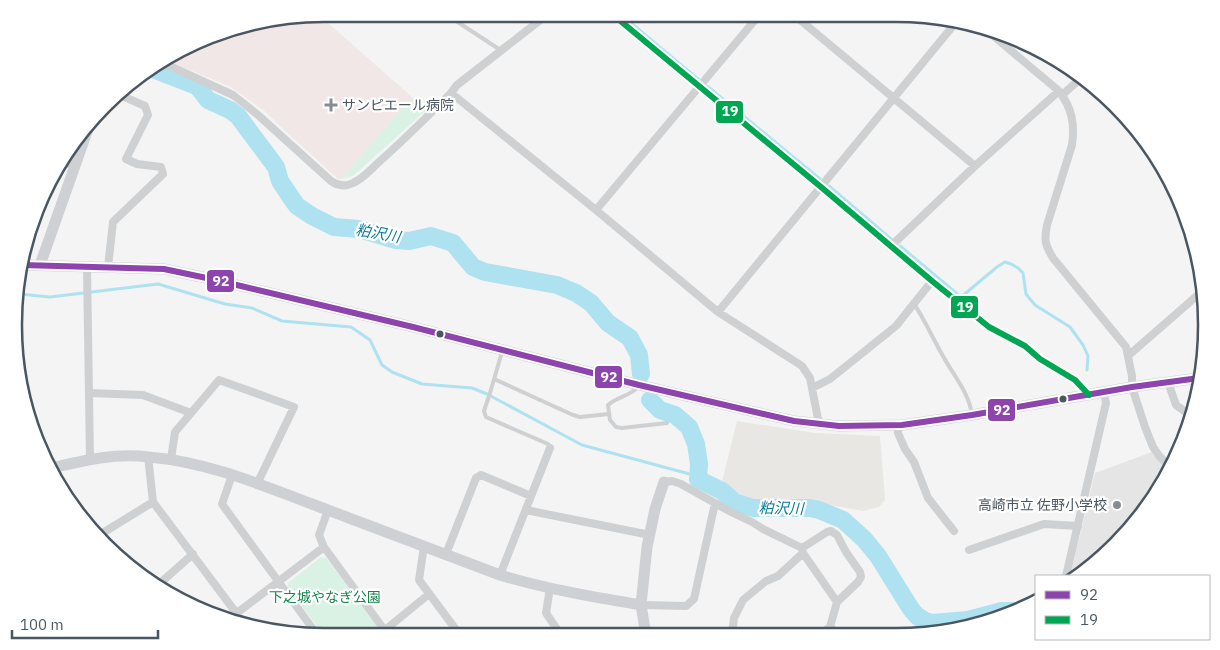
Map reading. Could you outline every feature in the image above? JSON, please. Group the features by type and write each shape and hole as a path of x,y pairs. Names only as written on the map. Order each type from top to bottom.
{"main road":[{"path":"40,265 82,144"},
{"path":"28,265 164,269 414,327 639,385 794,421 819,424 846,426 898,425 972,415 1132,387 1193,379"},
{"path":"58,467 90,459 117,456 148,456 202,465 500,574 582,596 641,605"},
{"path":"645,628 641,605 647,547 655,510 664,482"}],"street":[{"path":"169,66 233,95 331,181 344,186 360,180 398,146 457,85 538,22"},
{"path":"622,22 989,327 1025,346 1040,359 1074,380 1089,395"},
{"path":"596,210 753,22"},
{"path":"803,22 975,166"},
{"path":"718,312 952,28"},
{"path":"1001,42 1061,93 1073,117 1074,131 1072,144 1044,236 1046,247 1126,347 1132,376 1132,387 1153,447 1165,461"},
{"path":"891,246 975,166 1076,82"},
{"path":"451,93 718,312 798,362 810,378 819,424"},
{"path":"108,267 113,222 163,174 161,167 137,164 126,159 148,115 145,106 126,98"},
{"path":"69,164 75,165"},
{"path":"87,267 90,459"},
{"path":"812,388 830,379 896,326 932,281"},
{"path":"1128,354 1196,296"},
{"path":"171,459 175,432 219,380 294,407 257,484"},
{"path":"1168,382 1176,405 1185,411"},
{"path":"89,393 143,395 191,413"},
{"path":"1066,574 1106,404 1104,393"},
{"path":"898,425 898,433 905,449 914,462 928,498 954,531"},
{"path":"500,574 550,448"},
{"path":"148,456 153,502 237,613 324,547"},
{"path":"232,475 222,504 312,627"},
{"path":"446,554 476,478 482,476 531,496"},
{"path":"664,482 672,481 681,484 803,550 837,602"},
{"path":"105,532 153,502"},
{"path":"641,605 686,606 694,599 715,503"},
{"path":"328,510 319,535 324,547 382,628"},
{"path":"526,510 650,535"},
{"path":"969,550 1044,524 1078,526"},
{"path":"733,628 734,618 742,600 766,581 778,576 803,550 831,531 837,535 860,572 861,578 837,602 830,627"},
{"path":"424,546 419,580 455,628"},
{"path":"163,580 192,554"},
{"path":"550,588 546,613 556,628"},
{"path":"392,628 429,594"}],"lane":[{"path":"458,22 502,51"},
{"path":"914,304 968,397 972,415"},
{"path":"502,350 484,411 486,417 548,444 550,448"},
{"path":"494,379 573,415 580,417 609,414"},
{"path":"639,385 633,392 614,400 608,405 610,420 616,427 622,428 668,422"}],"shaded area":[{"name":"サンピエール病院","path":"327,22 412,97 341,179 338,179 267,113 231,87 174,63 209,46 247,33 286,25"},
{"path":"737,421 815,433 880,436 885,500 879,507 863,511 818,503 755,503 738,498 721,486"},
{"name":"高崎市立 佐野小学校","path":"1152,452 1164,463 1147,493 1135,509 1109,539 1071,571 1095,473"}],"green space":[{"path":"412,97 426,110 353,176 341,179"},
{"name":"下之城やなぎ公園","path":"321,557 326,558 378,628 319,628 288,588 288,583"}],"waterway":[{"path":"630,22 698,79"},
{"name":"粕沢川","path":"160,72 197,86 208,100 230,110 238,116 276,167 280,181 297,206 312,216 334,227 359,229 395,240 409,241 431,236 453,243 473,267 485,272 557,285 576,293 591,303 608,323 630,338 639,355 641,374"},
{"path":"707,86 820,179"},
{"path":"829,186 891,239"},
{"path":"900,246 961,297 1005,262 1018,268 1023,273 1026,294 1035,305 1070,327 1083,345 1088,356 1087,370"},
{"path":"24,294 50,297 158,284 225,304 252,308 282,321 351,327 370,340 382,365 392,372 422,384 472,388 487,394 582,445 697,476"},
{"name":"粕沢川","path":"650,400 660,410 675,415 689,427 696,444 699,464 698,479 722,491 734,502 753,508 810,508 843,520 864,539 878,556 917,616 932,623 959,621"}],"transit line":[{"name":"19","path":"622,22 989,327 1025,346 1040,359 1075,380 1089,395"},
{"name":"92","path":"28,265 164,269 413,327 639,385 755,412 794,421 839,426 902,425 1193,379"}],"place":[{"name":"サンピエール病院","path":"331,105"},
{"name":"高崎市立 佐野小学校","path":"1117,505"}]}
